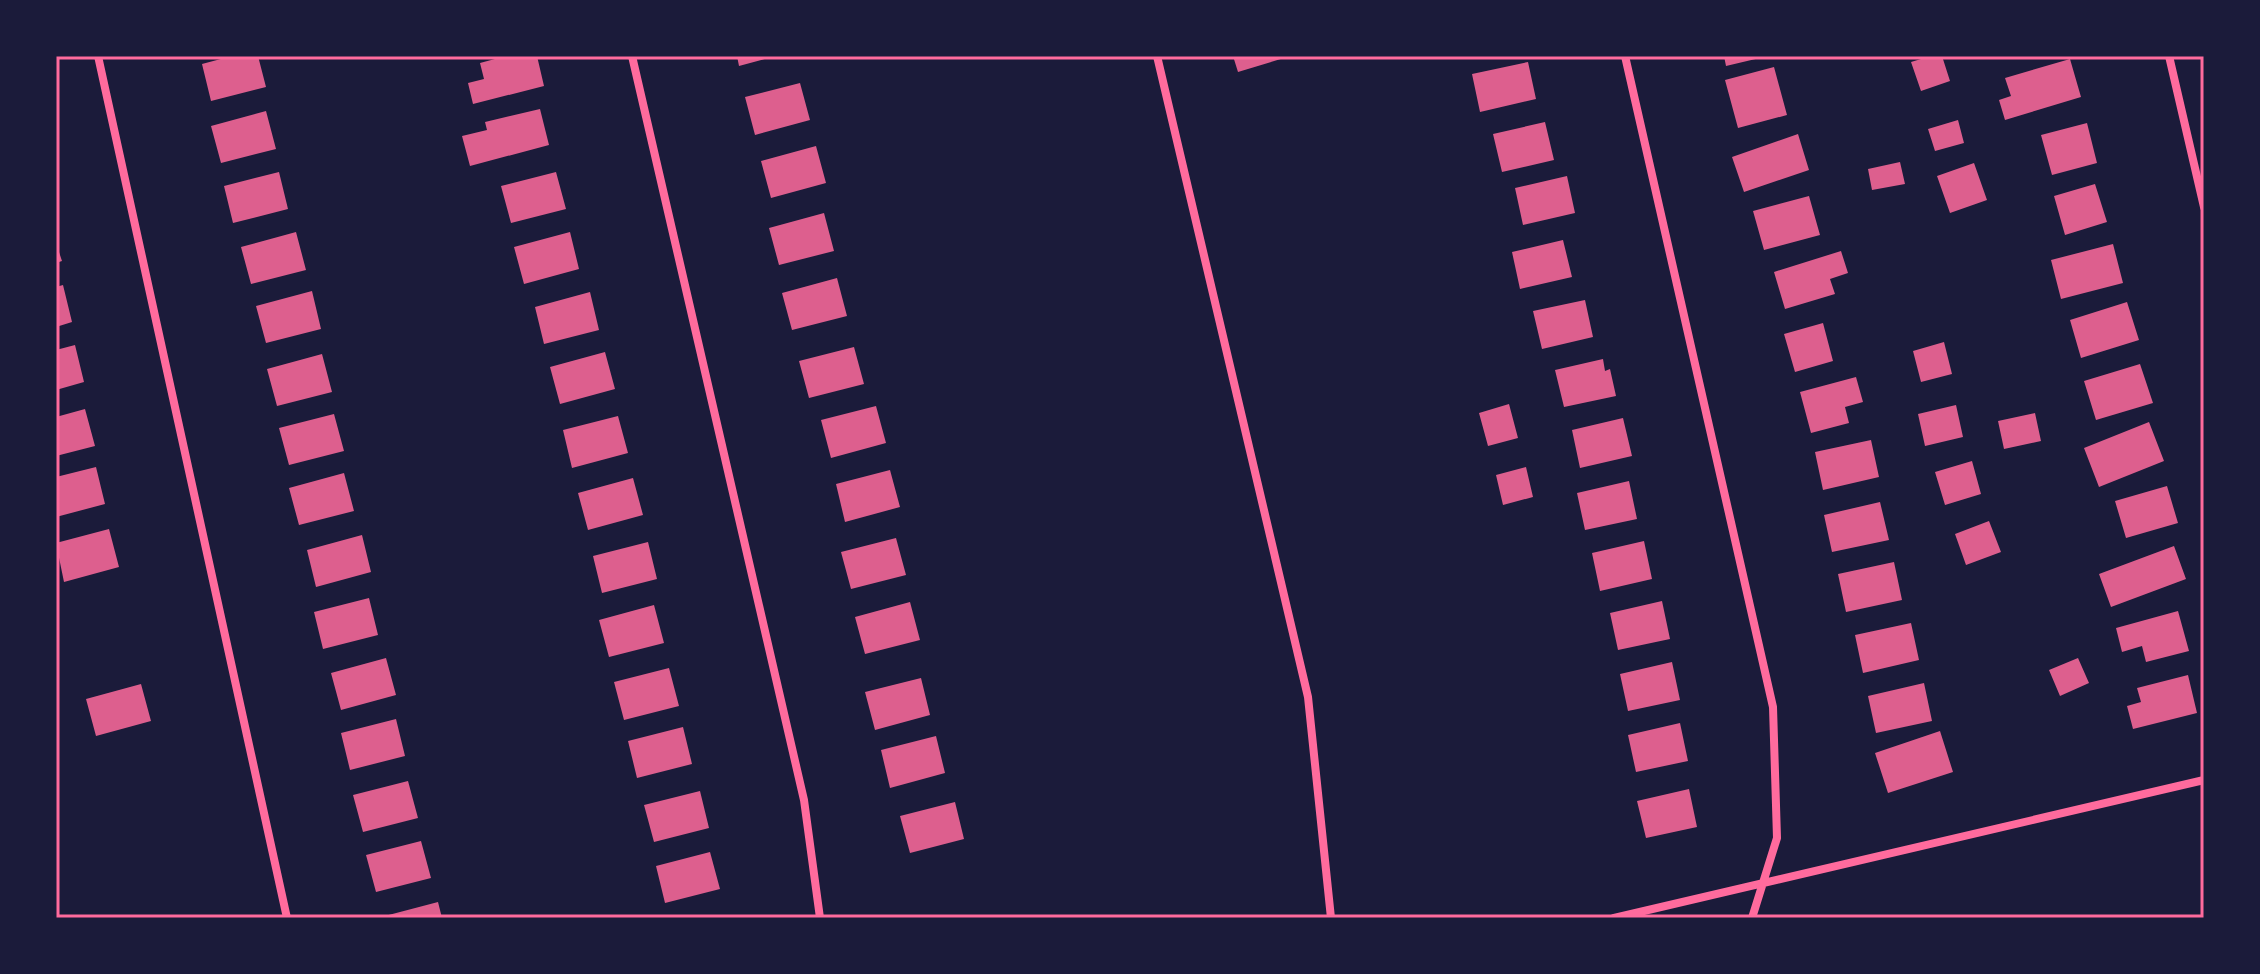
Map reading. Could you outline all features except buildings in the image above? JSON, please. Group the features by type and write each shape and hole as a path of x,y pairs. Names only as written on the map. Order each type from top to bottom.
{"street":[{"path":"98,56 287,918"},
{"path":"632,56 804,800 820,918"},
{"path":"1157,56 1308,697 1331,918"},
{"path":"1625,56 1773,707 1777,838 1752,918"},
{"path":"2169,56 2204,207"},
{"path":"1614,918 2204,780"}]}
